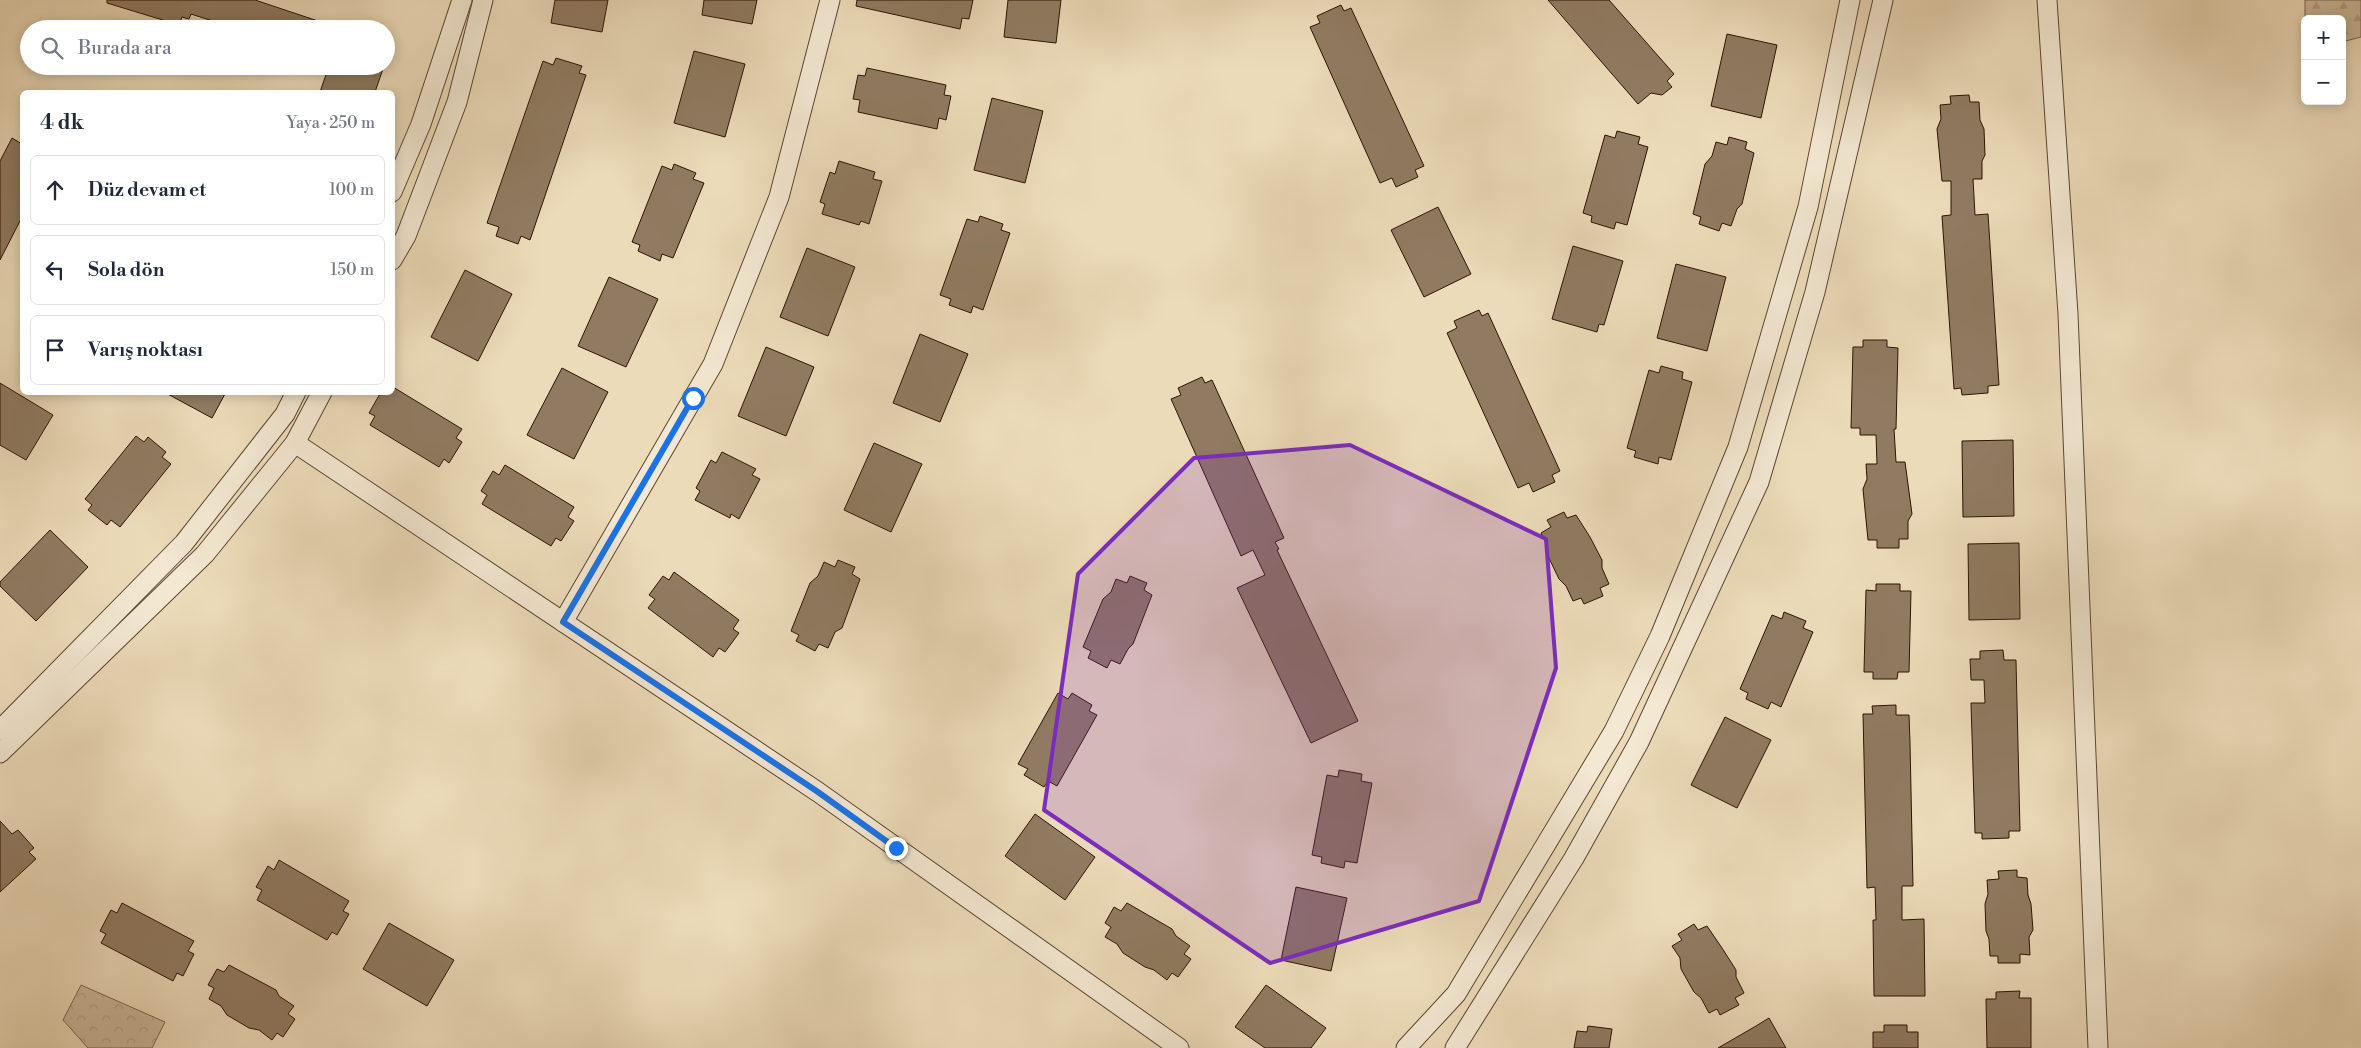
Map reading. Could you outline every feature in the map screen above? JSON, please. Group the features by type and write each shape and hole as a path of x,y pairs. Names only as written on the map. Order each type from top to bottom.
{"street":[{"path":"395,185 421,124 462,0"},
{"path":"395,255 406,236 457,102 483,0"},
{"path":"563,622 713,364 780,197 830,0"},
{"path":"1406,1048 1461,986 1614,731 1660,636 1738,447 1808,207 1850,0"},
{"path":"1455,1048 1574,858 1639,742 1759,482 1815,292 1883,0"},
{"path":"2047,0 2068,314 2098,1048"},
{"path":"0,730 184,543 285,414 294,395"},
{"path":"0,753 205,554 295,443 320,395"},
{"path":"295,443 818,792 1179,1048"}],"highlighted area":[{"path":"1350,445 1546,539 1556,668 1479,901 1270,963 1044,810 1078,574 1194,458"}],"green space":[{"path":"2305,0 2361,0 2361,37 2346,41 2346,15 2305,15"},
{"path":"81,985 165,1022 152,1048 88,1048 63,1020"}],"building":[{"path":"107,0 255,0 315,20 210,20 191,14 189,19 182,17 181,20 163,20 107,3"},
{"path":"555,0 608,0 602,32 551,23"},
{"path":"704,0 757,0 752,24 702,15"},
{"path":"857,0 973,0 969,19 962,18 960,29 856,6"},
{"path":"1008,0 1061,0 1056,43 1004,37"},
{"path":"1548,0 1609,0 1674,74 1667,81 1672,87 1662,95 1651,93 1638,104"},
{"path":"1341,5 1344,11 1351,8 1424,166 1415,170 1418,177 1396,187 1392,178 1380,183 1310,27 1320,23 1317,16"},
{"path":"1727,34 1777,45 1761,118 1711,106"},
{"path":"694,51 745,64 725,137 674,123"},
{"path":"556,58 582,66 579,73 586,75 530,240 521,236 518,244 496,236 499,227 487,223 543,61 553,65"},
{"path":"867,68 946,85 944,95 951,96 946,120 939,118 937,129 858,112 860,100 853,99 858,75 865,76"},
{"path":"326,75 381,75 376,90 321,90"},
{"path":"1969,95 1970,102 1979,102 1980,120 1984,129 1985,155 1982,161 1982,179 1973,179 1975,215 1988,214 1999,385 1988,386 1988,393 1962,395 1961,388 1954,389 1942,216 1951,215 1951,181 1942,181 1937,129 1941,119 1940,105 1951,104 1950,96"},
{"path":"992,98 1043,111 1025,183 974,170"},
{"path":"1617,131 1640,137 1638,144 1648,147 1627,225 1616,222 1614,229 1591,222 1592,216 1583,213 1605,135 1615,138"},
{"path":"1729,137 1747,142 1745,149 1754,153 1742,204 1737,209 1731,226 1722,223 1719,231 1699,224 1701,217 1693,214 1705,164 1712,156 1716,142 1727,145"},
{"path":"12,138 20,143 20,221 0,260 0,161"},
{"path":"839,161 875,172 873,179 882,181 869,224 861,221 859,225 822,214 825,204 820,202 830,172 835,174"},
{"path":"674,164 696,173 693,179 704,183 673,258 662,254 660,261 638,251 640,245 632,242 662,166 672,170"},
{"path":"1438,207 1471,274 1424,297 1391,230"},
{"path":"980,216 1003,224 1001,230 1010,233 983,310 973,306 971,313 949,305 951,299 940,295 967,219 978,222"},
{"path":"1573,246 1623,261 1604,325 1599,324 1597,332 1552,319"},
{"path":"807,248 855,267 828,336 780,317"},
{"path":"1676,264 1726,277 1707,351 1657,338"},
{"path":"465,270 512,294 478,361 431,337"},
{"path":"609,277 658,299 626,367 578,346"},
{"path":"1479,310 1482,316 1488,313 1560,471 1552,475 1555,482 1533,492 1529,483 1518,488 1447,333 1457,328 1454,321"},
{"path":"920,334 968,354 940,422 893,403"},
{"path":"1863,340 1887,340 1887,347 1898,348 1896,429 1894,429 1896,462 1905,462 1912,514 1908,521 1908,539 1899,539 1899,548 1877,548 1877,540 1868,540 1863,489 1867,479 1866,464 1877,464 1876,435 1860,435 1860,428 1851,428 1853,347 1863,347"},
{"path":"766,347 814,367 786,436 738,416"},
{"path":"1661,366 1683,372 1682,379 1692,382 1671,460 1659,457 1658,464 1634,457 1636,451 1627,448 1649,370 1659,373"},
{"path":"562,368 608,392 574,459 527,435"},
{"path":"1202,377 1205,383 1212,380 1284,538 1275,542 1279,549 1277,550 1358,721 1311,743 1237,588 1265,575 1253,550 1241,556 1171,399 1181,395 1178,388"},
{"path":"0,383 53,415 26,460 0,445"},
{"path":"395,388 462,429 456,438 462,442 449,463 444,459 439,467 370,425 375,416 369,413 379,395 395,395"},
{"path":"170,395 224,395 212,418"},
{"path":"136,436 144,442 148,437 166,452 162,457 171,464 120,527 111,520 107,525 88,510 92,505 85,499"},
{"path":"2013,440 2014,516 1963,517 1962,441"},
{"path":"874,443 922,464 891,532 844,510"},
{"path":"722,452 756,469 752,475 760,479 739,519 731,514 730,518 695,500 700,491 696,488 711,460 716,463"},
{"path":"505,465 574,507 568,517 574,521 561,541 556,538 551,546 482,504 487,495 481,491 493,471 499,475"},
{"path":"1564,512 1567,518 1576,515 1590,537 1602,560 1602,568 1609,584 1600,588 1603,596 1584,604 1581,598 1573,601 1566,586 1559,579 1548,556 1547,545 1541,533 1551,527 1547,520"},
{"path":"50,530 88,567 36,621 0,586 0,582"},
{"path":"2019,543 2020,619 1969,620 1968,544"},
{"path":"838,560 855,567 852,574 860,579 842,628 835,632 828,648 819,644 815,651 796,641 799,635 791,631 810,583 818,576 824,562 835,567"},
{"path":"674,572 739,620 733,629 739,633 725,652 719,648 713,657 648,608 655,599 649,595 663,576 669,580"},
{"path":"1130,576 1147,583 1144,590 1152,595 1133,644 1120,664 1111,660 1107,668 1088,658 1091,651 1083,647 1103,599 1111,592 1116,579 1127,583"},
{"path":"1876,584 1900,584 1900,591 1911,591 1909,672 1898,672 1897,679 1873,679 1873,672 1864,672 1866,590 1876,591"},
{"path":"1784,612 1806,621 1803,628 1813,632 1781,707 1771,702 1768,709 1746,699 1748,693 1740,689 1772,615 1782,619"},
{"path":"2003,650 2004,660 2016,660 2020,831 2009,831 2009,838 1982,839 1982,833 1975,833 1971,703 1985,703 1984,680 1971,680 1970,659 1980,659 1980,651"},
{"path":"1058,693 1068,699 1072,693 1092,705 1089,711 1097,715 1057,786 1048,781 1044,787 1024,775 1028,769 1018,764"},
{"path":"1896,705 1896,715 1909,715 1910,743 1913,886 1902,886 1902,920 1924,919 1925,996 1874,996 1873,920 1876,920 1875,887 1867,888 1863,714 1873,714 1872,706"},
{"path":"1725,717 1771,740 1737,808 1691,785"},
{"path":"1339,770 1362,774 1361,781 1372,783 1357,863 1345,861 1344,868 1321,863 1322,857 1312,855 1327,775 1338,777"},
{"path":"1035,814 1095,857 1065,900 1005,856"},
{"path":"0,821 12,834 18,830 34,848 29,852 36,859 0,892"},
{"path":"279,860 349,901 343,911 349,914 337,935 332,932 327,940 257,900 262,890 256,887 268,866 274,870"},
{"path":"2017,870 2017,877 2027,878 2028,895 2031,904 2033,930 2029,937 2030,955 2020,954 2020,963 1998,963 1998,956 1990,956 1989,939 1986,931 1985,904 1988,894 1987,880 1999,879 1998,871"},
{"path":"1296,887 1347,898 1331,971 1281,960"},
{"path":"122,903 194,941 188,951 194,954 183,976 177,973 173,981 101,943 106,934 100,931 111,910 117,913"},
{"path":"1127,903 1172,929 1176,936 1190,946 1184,954 1191,959 1178,977 1172,973 1167,980 1154,970 1145,967 1123,953 1117,944 1105,937 1111,927 1105,923 1114,907 1121,911"},
{"path":"389,923 454,960 427,1006 363,969"},
{"path":"1694,924 1698,930 1707,926 1736,970 1736,977 1744,993 1735,998 1739,1005 1720,1015 1717,1009 1709,1013 1701,998 1694,992 1681,969 1680,958 1672,946 1682,940 1678,934"},
{"path":"229,965 276,990 279,996 294,1006 288,1014 295,1019 283,1037 277,1033 272,1040 259,1030 249,1028 227,1015 221,1006 209,999 214,988 208,985 217,969 224,972"},
{"path":"1266,985 1326,1028 1311,1048 1265,1048 1235,1027"},
{"path":"2020,991 2019,998 2031,998 2031,1048 1987,1048 1986,999 1996,999 1996,992"},
{"path":"1769,1018 1786,1048 1718,1048 1756,1026"},
{"path":"1884,1025 1907,1025 1907,1032 1918,1032 1918,1048 1873,1048 1873,1032 1884,1032"},
{"path":"1588,1026 1612,1029 1609,1048 1574,1048 1577,1031 1587,1032"}],"route":[{"path":"693,398 563,622 818,792 896,848"}]}
